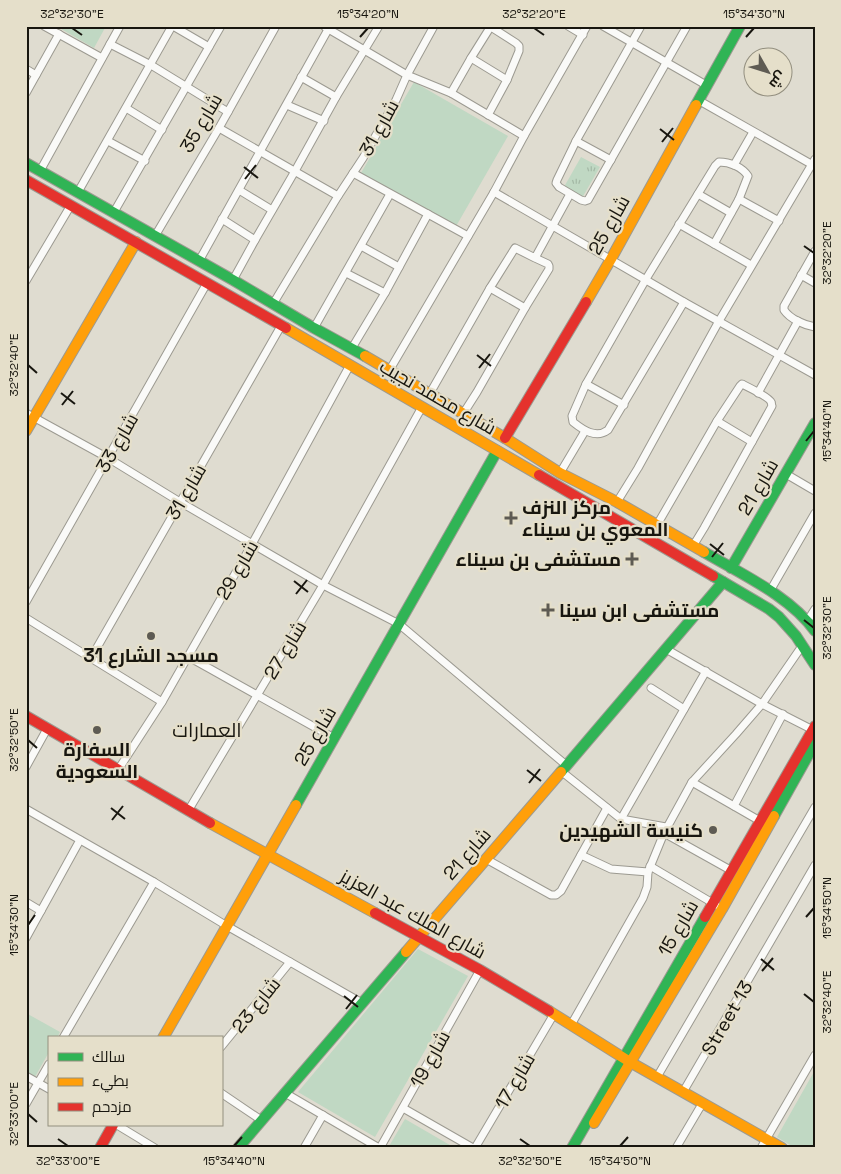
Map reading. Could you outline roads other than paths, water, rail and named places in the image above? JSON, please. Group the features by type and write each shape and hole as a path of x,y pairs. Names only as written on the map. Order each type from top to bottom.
{"street":[{"path":"44,26 102,58"},
{"path":"40,171 120,26"},
{"path":"78,192 173,26 209,48"},
{"path":"114,212 221,26"},
{"name":"شارع 35","path":"155,236 219,128 276,26"},
{"path":"233,280 336,97 379,26"},
{"name":"شارع 31","path":"273,304 363,158 434,26"},
{"path":"568,26 582,35"},
{"path":"389,371 494,192 587,26"},
{"path":"603,26 706,85"},
{"path":"641,26 576,141 556,183 581,200 588,200 687,26"},
{"name":"شارع 25","path":"505,438 611,259 740,26"},
{"path":"199,261 287,105 328,27 407,75 452,93 524,136"},
{"path":"452,93 491,27 519,46 519,51 507,80 488,115"},
{"path":"26,93 59,34"},
{"path":"110,44 151,65 228,112"},
{"path":"471,58 507,80"},
{"path":"26,69 36,75"},
{"path":"301,77 336,97"},
{"path":"617,502 638,468 751,265 813,162 753,132 698,100"},
{"path":"287,105 324,121"},
{"path":"126,108 162,130"},
{"path":"219,128 338,196"},
{"path":"734,165 753,132"},
{"path":"108,141 145,161"},
{"path":"576,141 611,160"},
{"path":"684,302 608,430 600,434 585,431 573,422 572,419 586,384 646,279 715,166 719,162 726,162 746,172 748,176 739,199 714,244"},
{"name":"شارع محمد نجيب","path":"26,163 352,348 505,438 560,473 617,502 770,590 808,620 815,632"},
{"path":"353,173 468,236"},
{"name":"شارع محمد نجيب","path":"26,180 422,407 773,612 798,639 815,665"},
{"path":"239,190 272,210"},
{"path":"494,192 815,375"},
{"path":"314,328 390,194"},
{"path":"535,258 570,194"},
{"path":"698,194 731,213"},
{"path":"739,199 779,221"},
{"path":"26,281 71,205"},
{"path":"352,348 428,214"},
{"path":"222,219 255,240"},
{"path":"679,224 751,265"},
{"path":"26,431 30,415 136,242"},
{"path":"361,246 399,267"},
{"path":"430,394 515,248 548,264 549,269 463,414"},
{"path":"815,251 784,310 798,321 815,327"},
{"path":"346,273 384,293"},
{"path":"801,275 815,283"},
{"name":"شارع 33","path":"26,602 207,283"},
{"path":"490,288 525,308"},
{"path":"758,393 798,321"},
{"name":"شارع 31","path":"91,658 281,326"},
{"name":"شارع 29","path":"118,770 162,702 350,366"},
{"path":"586,384 624,405"},
{"path":"657,525 740,386 742,384 770,399 772,406 693,546"},
{"name":"شارع 27","path":"188,811 323,585 422,407"},
{"path":"30,415 108,458 323,585 399,624 607,808 621,818 665,830 732,871"},
{"path":"718,421 752,442"},
{"name":"شارع 21","path":"732,568 815,423"},
{"path":"560,473 585,431"},
{"path":"497,451 505,438"},
{"name":"شارع 25","path":"164,1036 497,451"},
{"path":"786,474 815,491"},
{"path":"770,590 815,513"},
{"name":"شارع 21","path":"238,1148 723,582"},
{"path":"808,620 815,609"},
{"path":"26,618 162,702"},
{"path":"571,1025 643,898 647,887 648,869 665,830 692,782 762,704 802,646"},
{"path":"666,649 762,704 814,728"},
{"path":"187,656 334,738"},
{"path":"621,818 706,671"},
{"path":"652,688 684,709"},
{"path":"734,806 783,714"},
{"name":"شارع الملك عبد العزيز","path":"26,716 188,811 480,970 764,1143 782,1148"},
{"name":"شارع 15","path":"572,1148 627,1060 717,906 814,728"},
{"path":"26,767 47,730"},
{"name":"شارع 15","path":"717,906 732,871 815,743"},
{"path":"692,782 734,806 761,826"},
{"path":"657,1078 815,807"},
{"path":"486,859 551,895 556,895 561,891 607,808"},
{"path":"26,809 362,1003"},
{"path":"26,938 80,840"},
{"path":"581,855 612,869 648,869 717,906"},
{"name":"Street 13","path":"683,1092 815,865"},
{"path":"64,1036 154,882"},
{"path":"26,902 41,911"},
{"name":"شارع 23","path":"222,1046 290,962"},
{"name":"شارع 19","path":"380,1148 480,970"},
{"name":"شارع 17","path":"474,1148 554,1014"},
{"path":"764,1143 815,1055"},
{"name":"شارع 15","path":"580,1148 627,1060"},
{"path":"26,1104 48,1066"},
{"path":"26,1076 48,1088"},
{"path":"285,1093 380,1148"},
{"path":"222,1094 261,1120"},
{"path":"676,1148 702,1104"},
{"path":"403,1108 474,1148"},
{"path":"304,1148 323,1115"},
{"path":"100,1148 112,1126"},
{"path":"119,1126 155,1148"}],"place":[{"name":"مركز النزف المعوي بن سيناء","path":"511,518"},
{"name":"مستشفى بن سيناء","path":"632,559"},
{"name":"مستشفى ابن سينا","path":"548,610"},
{"name":"مسجد الشارع 31","path":"151,636"},
{"name":"السفارة السعودية","path":"97,730"},
{"name":"كنيسة الشهيدين","path":"713,830"}],"district":[{"name":"العمارات","path":"207,730"}]}
